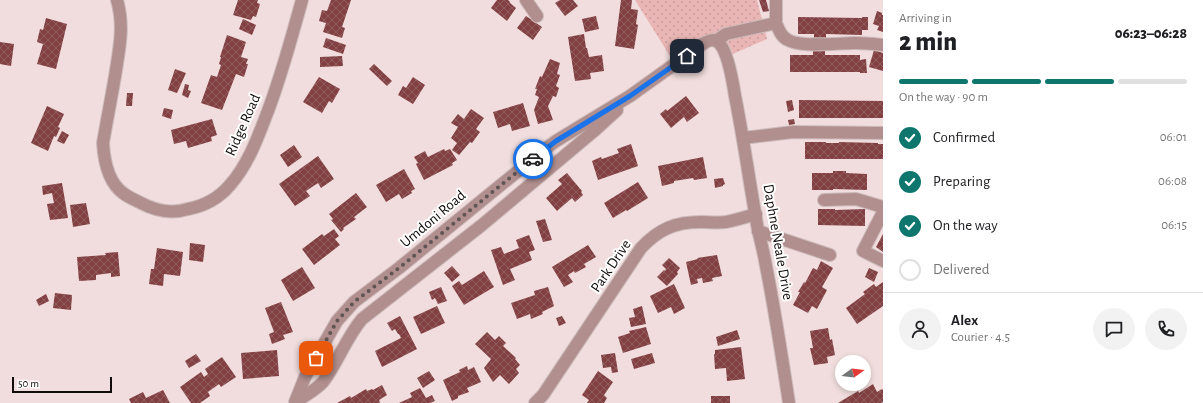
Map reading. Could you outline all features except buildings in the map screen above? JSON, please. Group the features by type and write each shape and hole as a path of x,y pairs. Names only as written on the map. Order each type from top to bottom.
{"street":[{"name":"Ridge Road","path":"118,0 122,31 104,144 104,157 109,173 115,184 122,192 155,209 173,212 196,207 211,201 229,186 252,151 276,90 302,0"},
{"path":"526,0 537,16"},
{"path":"776,0 776,23 786,40 793,43 818,45 857,43 883,45"},
{"name":"Umdoni Road","path":"295,403 305,376 337,321 354,302 399,268 545,149 630,96 704,43 716,40 726,34 776,23"},
{"name":"Daphne Neale Drive","path":"716,40 721,45 727,59 734,88 789,403"},
{"name":"Umdoni Road","path":"295,403 322,383 362,319 482,225 594,131 630,96"},
{"path":"743,138 793,132 883,133"},
{"path":"824,200 856,199 883,207"},
{"path":"883,212 863,251 883,261"},
{"name":"Park Drive","path":"536,403 641,248 650,238 670,226 684,223 726,222 756,214"},
{"path":"758,231 830,255"}],"shaded area":[{"path":"635,0 757,0 767,39 726,57 716,39 675,64"}],"way so far":[{"path":"316,358 337,321 354,302 399,268 533,159"}],"route":[{"path":"533,159 556,141 630,96 687,56"}]}
